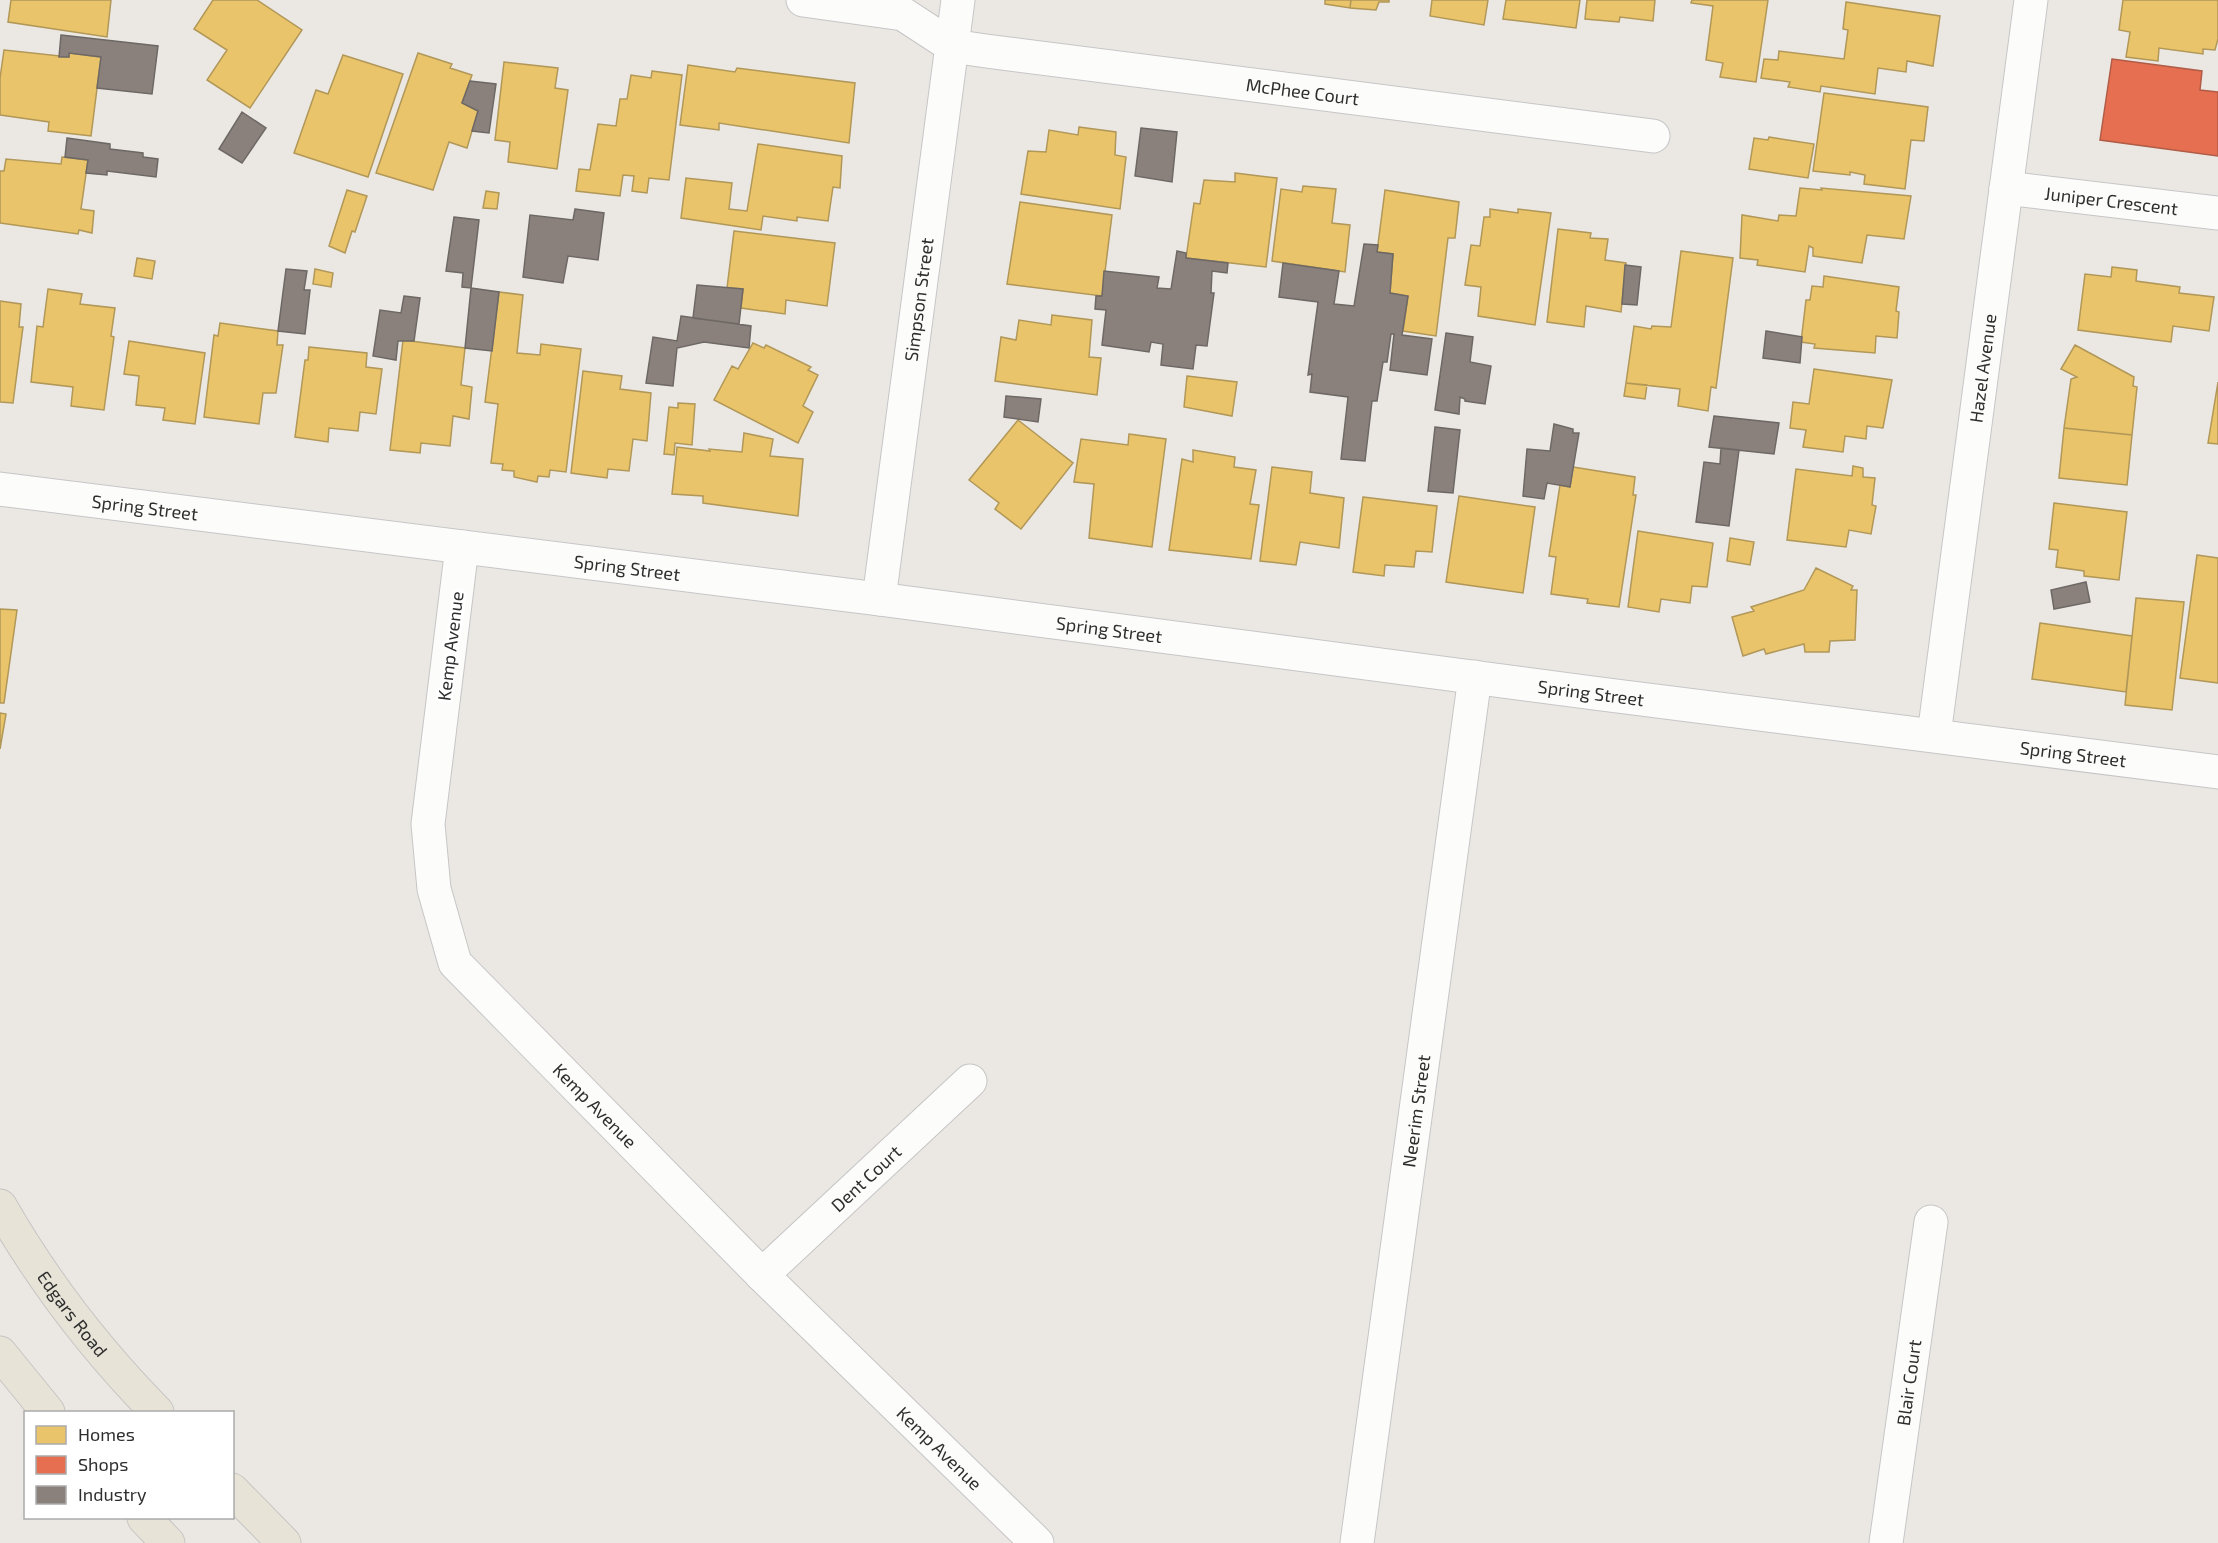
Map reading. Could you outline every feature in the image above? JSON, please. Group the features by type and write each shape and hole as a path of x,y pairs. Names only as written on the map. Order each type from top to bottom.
{"main road":[{"name":"Edgars Road","path":"0,1206 22,1245 80,1324 155,1411"},
{"path":"0,1353 46,1411"},
{"path":"234,1492 284,1543"},
{"path":"145,1519 168,1543"}],"street":[{"path":"803,0 903,14 952,46"},
{"name":"Simpson Street","path":"879,599 958,0"},
{"name":"Hazel Avenue","path":"1934,735 2031,0"},
{"name":"McPhee Court","path":"952,46 1653,136"},
{"name":"Juniper Crescent","path":"2006,188 2218,213"},
{"name":"Spring Street","path":"0,489 879,599 2218,772"},
{"name":"Kemp Avenue","path":"462,547 428,824 434,889 455,963 762,1275 1032,1541"},
{"name":"Neerim Street","path":"1357,1543 1475,677"},
{"name":"Dent Court","path":"762,1275 970,1082"},
{"name":"Blair Court","path":"1886,1543 1931,1222"}],"building: Homes":[{"path":"11,0 111,0 107,37 8,22"},
{"path":"213,0 257,0 302,30 250,108 207,80 227,50 194,29"},
{"path":"1325,0 1351,0 1350,8 1325,4"},
{"path":"1351,0 1389,0 1389,2 1379,2 1376,10 1350,8"},
{"path":"1432,0 1488,0 1484,25 1430,16"},
{"path":"1506,0 1580,0 1576,28 1503,19"},
{"path":"1587,0 1655,0 1653,21 1620,17 1619,22 1585,19"},
{"path":"1692,0 1768,0 1756,82 1720,77 1723,63 1706,60 1713,6 1691,3"},
{"path":"2123,0 2218,0 2218,39 2215,50 2203,49 2203,54 2159,48 2158,61 2126,57 2130,32 2119,30"},
{"path":"1846,2 1940,16 1933,66 1907,61 1906,72 1878,68 1875,94 1821,86 1820,92 1788,87 1790,82 1761,78 1764,59 1778,60 1779,51 1844,59 1848,30 1843,29"},
{"path":"4,50 69,57 69,53 101,57 91,136 48,131 49,122 0,115 0,78"},
{"path":"418,53 452,64 450,68 472,75 462,103 478,111 467,148 449,142 433,190 376,173"},
{"path":"343,55 403,74 368,177 294,153 316,90 328,94"},
{"path":"504,62 558,68 555,88 568,90 557,169 508,162 510,142 495,140"},
{"path":"688,65 735,72 737,68 855,83 849,143 719,123 719,130 680,125"},
{"path":"652,71 682,75 669,180 649,178 647,193 632,191 634,176 623,175 620,196 576,191 579,169 590,170 598,124 616,126 620,99 627,99 631,75 651,78"},
{"path":"1824,93 1928,107 1924,141 1911,140 1905,189 1864,184 1865,175 1850,172 1850,175 1813,171"},
{"path":"1079,127 1116,132 1115,155 1126,157 1120,209 1021,194 1028,151 1046,152 1049,130 1078,135"},
{"path":"1769,137 1814,144 1808,178 1749,169 1754,138 1768,140"},
{"path":"758,144 842,156 840,188 833,187 828,221 797,217 797,221 763,216 761,230 681,218 686,178 732,183 729,209 747,211"},
{"path":"62,157 88,160 81,209 94,211 92,233 79,230 78,234 0,223 0,171 4,171 6,159 61,164"},
{"path":"1235,173 1277,178 1266,267 1186,258 1194,203 1200,204 1204,180 1235,182"},
{"path":"1303,186 1336,189 1332,223 1350,225 1345,272 1272,261 1281,189 1302,192"},
{"path":"1800,188 1911,196 1904,239 1867,235 1862,263 1813,256 1813,248 1809,246 1805,272 1757,265 1758,260 1740,258 1742,215 1778,221 1779,215 1796,216"},
{"path":"347,190 367,196 345,253 329,246"},
{"path":"1385,190 1459,202 1455,238 1448,238 1436,336 1403,331 1408,296 1390,293 1393,254 1377,252"},
{"path":"486,191 499,193 497,209 483,208"},
{"path":"1020,202 1112,215 1102,296 1007,284"},
{"path":"1490,209 1518,213 1518,209 1551,213 1535,325 1478,316 1481,287 1465,285 1471,245 1480,246 1484,217 1490,217"},
{"path":"1558,229 1591,233 1590,238 1608,239 1605,260 1626,263 1621,312 1586,306 1584,327 1547,322"},
{"path":"734,231 835,243 827,306 786,300 785,314 741,308 743,289 727,288"},
{"path":"1681,251 1733,258 1716,388 1711,387 1708,411 1678,406 1680,389 1626,383 1634,326 1651,329 1652,326 1671,327"},
{"path":"137,258 155,261 152,279 134,276"},
{"path":"2112,267 2137,270 2136,281 2180,287 2179,293 2214,297 2209,331 2173,326 2171,342 2078,330 2085,274 2111,277"},
{"path":"315,269 333,273 331,287 313,284"},
{"path":"1824,276 1899,287 1896,311 1899,312 1897,338 1876,336 1875,353 1814,348 1815,344 1801,342 1806,300 1810,300 1812,286 1823,287"},
{"path":"48,289 82,294 80,304 115,308 111,336 114,337 104,410 71,406 73,387 31,382 37,326 43,327"},
{"path":"499,292 523,295 517,353 540,355 541,344 581,349 566,472 550,470 549,477 538,476 537,482 514,477 514,471 502,470 503,464 491,463 498,404 485,402"},
{"path":"0,301 21,304 19,327 23,327 13,403 0,402"},
{"path":"1052,315 1092,320 1089,357 1101,358 1097,395 995,381 1001,337 1016,340 1019,320 1051,325"},
{"path":"220,323 278,331 277,345 283,345 276,393 263,393 259,424 204,417 214,335 218,336"},
{"path":"403,340 465,348 461,385 472,387 469,419 453,416 450,446 421,443 420,453 390,450"},
{"path":"129,341 205,353 195,424 163,420 165,408 136,405 139,376 124,374"},
{"path":"753,343 764,348 766,345 811,367 808,370 818,375 803,406 813,412 798,443 714,400 732,366 738,369"},
{"path":"2075,345 2134,377 2133,386 2137,387 2132,435 2064,428 2071,379 2077,377 2061,369"},
{"path":"309,347 367,353 366,367 382,369 376,414 360,412 358,431 329,428 328,442 295,437 305,360 308,360"},
{"path":"1814,369 1892,380 1883,428 1867,426 1866,439 1845,436 1843,452 1803,447 1806,430 1790,428 1793,402 1809,404"},
{"path":"583,371 622,376 620,389 651,393 647,441 633,439 629,471 608,469 607,478 571,473"},
{"path":"1187,376 1237,382 1232,416 1184,407"},
{"path":"2218,382 2218,444 2208,443"},
{"path":"1626,383 1647,385 1645,399 1624,396"},
{"path":"678,403 695,404 692,445 675,443 674,455 664,454 669,407 678,408"},
{"path":"1018,420 1073,463 1021,529 995,509 999,503 969,480"},
{"path":"2064,428 2132,435 2127,485 2059,478"},
{"path":"744,433 773,439 770,456 803,459 798,516 703,503 703,496 672,494 677,447 742,452"},
{"path":"1129,434 1166,439 1152,547 1089,538 1094,484 1074,482 1081,439 1128,445"},
{"path":"1193,450 1235,457 1234,467 1256,470 1250,504 1259,505 1251,559 1169,550 1182,459 1193,462"},
{"path":"1853,466 1863,468 1863,477 1875,478 1872,505 1876,506 1871,534 1849,530 1846,547 1787,540 1796,469 1852,476"},
{"path":"1272,467 1312,472 1310,493 1344,498 1339,548 1300,542 1296,565 1260,561"},
{"path":"1573,467 1635,477 1633,495 1636,495 1619,607 1587,603 1588,599 1551,594 1556,557 1549,556 1560,485 1570,487"},
{"path":"1459,496 1535,507 1523,593 1446,582"},
{"path":"1363,497 1437,506 1432,552 1416,551 1414,567 1385,565 1384,576 1353,572"},
{"path":"2054,503 2127,512 2119,580 2084,576 2084,571 2056,567 2058,550 2049,549"},
{"path":"1638,531 1713,543 1707,587 1692,586 1690,603 1661,599 1659,612 1628,607"},
{"path":"1730,538 1754,542 1750,565 1727,561"},
{"path":"2197,555 2218,558 2218,683 2180,678"},
{"path":"1816,568 1853,586 1851,590 1857,590 1855,640 1830,641 1829,652 1805,652 1804,644 1766,654 1764,649 1743,656 1732,617 1754,611 1751,607 1804,590"},
{"path":"2136,598 2184,602 2172,710 2125,705"},
{"path":"0,609 17,610 4,703 0,703"},
{"path":"2040,623 2132,636 2126,692 2032,679"},
{"path":"0,713 6,714 0,749"}],"building: Shops":[{"path":"2112,59 2202,71 2200,90 2218,92 2218,156 2100,140"}],"building: Industry":[{"path":"61,35 158,46 152,94 97,88 101,57 69,53 69,57 59,57"},
{"path":"470,81 496,84 489,133 472,131 478,111 462,103"},
{"path":"242,112 266,128 242,163 219,149"},
{"path":"1141,128 1177,132 1172,182 1135,176"},
{"path":"67,138 110,144 110,149 143,153 143,157 158,159 156,177 107,171 107,175 86,173 88,160 65,157"},
{"path":"575,209 604,213 598,260 568,256 563,283 523,277 530,215 573,220"},
{"path":"454,217 479,220 471,288 462,287 463,273 446,271"},
{"path":"1364,244 1378,245 1377,252 1393,254 1390,293 1408,296 1402,335 1432,339 1427,375 1390,370 1394,334 1391,334 1387,362 1383,362 1377,401 1372,401 1365,461 1341,459 1348,397 1310,392 1312,374 1308,375 1318,302 1279,297 1283,263 1339,271 1334,304 1354,306"},
{"path":"1177,251 1186,253 1186,258 1228,263 1227,273 1212,271 1211,293 1214,293 1207,346 1196,345 1193,369 1161,365 1163,344 1151,342 1149,352 1102,345 1106,310 1095,309 1096,296 1102,296 1104,271 1159,277 1157,288 1171,289"},
{"path":"1625,265 1641,267 1637,305 1622,304"},
{"path":"286,269 307,271 304,290 310,290 305,334 278,331"},
{"path":"697,285 743,289 739,324 693,318"},
{"path":"471,288 499,292 492,351 465,348"},
{"path":"404,296 420,298 414,341 398,341 396,360 373,356 380,310 401,313"},
{"path":"681,316 751,326 749,348 704,342 677,348 673,386 646,383 653,337 677,341"},
{"path":"1766,331 1802,337 1800,363 1763,358"},
{"path":"1446,333 1473,337 1470,362 1491,366 1485,404 1465,401 1460,397 1459,414 1435,410"},
{"path":"1006,396 1041,399 1038,422 1004,417"},
{"path":"1714,416 1779,423 1774,454 1709,447"},
{"path":"1554,424 1573,429 1573,433 1579,433 1570,487 1547,483 1544,499 1523,496 1527,449 1550,451"},
{"path":"1435,427 1460,430 1453,493 1428,491"},
{"path":"1721,448 1739,450 1729,526 1696,522 1704,462 1720,464"},
{"path":"2086,582 2090,602 2054,609 2051,590"}]}
